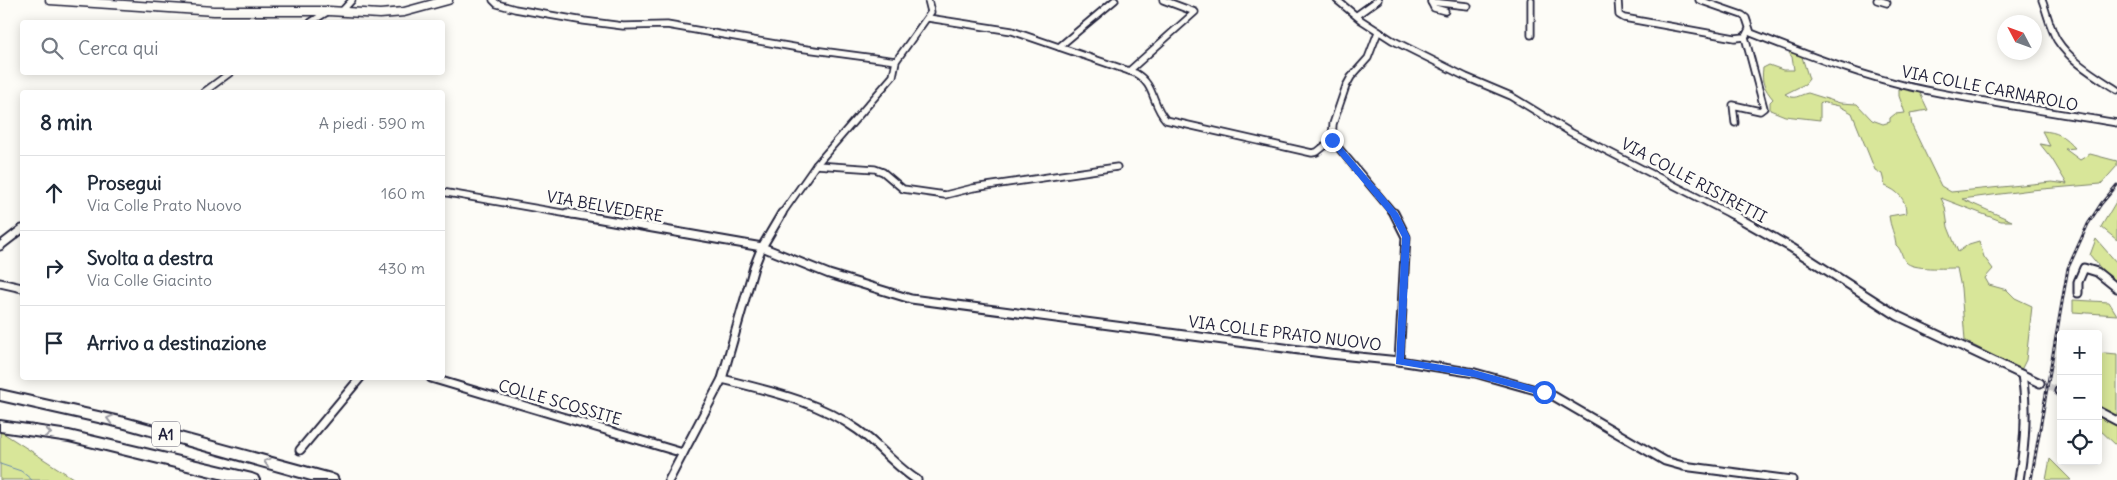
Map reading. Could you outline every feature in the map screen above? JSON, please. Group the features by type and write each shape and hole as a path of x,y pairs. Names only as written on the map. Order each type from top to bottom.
{"highway":[{"name":"A1","path":"0,395 72,409 331,480"},
{"name":"A1","path":"0,426 69,436 252,480"}],"street":[{"path":"50,0 207,10 329,11 392,14 448,0"},
{"path":"341,12 352,0"},
{"path":"493,0 496,4 507,7 584,21 623,26 667,25 791,47 896,61"},
{"path":"669,480 722,379 754,267 762,247 776,222 816,164 893,76 896,61 928,18 931,10 928,0"},
{"path":"1059,47 1115,0"},
{"path":"1129,71 1196,12 1163,0"},
{"name":"VIA COLLE RISTRETTI","path":"1337,0 1378,32 1466,77 1511,96 1566,130 1699,196 1792,248 1883,307 2040,383"},
{"path":"1357,15 1378,0"},
{"path":"1531,0 1531,35"},
{"path":"1618,0 1619,15 1624,18 1730,37 1745,36"},
{"name":"VIA COLLE CARNAROLO","path":"1699,0 1742,15 1746,18 1751,34 1821,59 1924,90 2117,123"},
{"path":"1877,0 1887,2"},
{"path":"2042,0 2053,32 2062,46 2084,67 2117,90"},
{"path":"1431,1 1468,6"},
{"path":"1431,1 1434,8 1445,11"},
{"path":"314,20 329,11"},
{"path":"928,18 1001,29 1129,71 1144,78 1156,98 1160,114 1171,121 1312,152 1317,152 1332,140"},
{"path":"1735,123 1732,105 1761,112 1764,108 1745,36 1749,29"},
{"path":"1378,32 1368,58 1351,77 1346,86 1333,124 1332,140 1395,215 1406,237 1400,361"},
{"path":"207,90 227,75"},
{"path":"816,164 879,170 903,189 946,195 973,188 1117,167"},
{"name":"VIA BELVEDERE","path":"445,193 762,247"},
{"path":"0,246 20,231"},
{"name":"VIA COLLE PRATO NUOVO","path":"762,247 870,288 922,301 1330,354 1400,361 1474,373 1548,394 1648,452 1674,464 1792,480"},
{"path":"2078,293 2078,282 2084,268 2096,272 2117,288"},
{"path":"0,283 20,288"},
{"path":"2019,480 2023,453 2026,403 2022,375"},
{"path":"722,379 798,399 827,410 860,432 892,461 917,480"},
{"path":"300,450 358,380"},
{"name":"COLLE SCOSSITE","path":"438,380 682,453"},
{"path":"2102,413 2117,421"}],"green space":[{"path":"1792,51 1808,53 1802,57 1809,79 1805,84 1785,94 1791,97 1808,93 1840,103 1857,104 1872,120 1883,124 1890,122 1890,118 1895,114 1905,113 1899,96 1899,89 1919,91 1928,110 1910,113 1912,126 1941,186 1951,192 2052,182 2067,184 2052,159 2040,144 2050,146 2042,131 2052,132 2064,138 2075,148 2065,149 2080,160 2090,154 2117,161 2117,166 2101,184 2031,190 1962,199 2012,221 2001,221 1941,198 1945,207 1948,227 1958,252 1969,244 1979,241 1984,257 1993,269 1985,278 1989,285 2007,290 2015,298 2032,306 2026,360 2021,370 1965,341 1961,288 1957,268 1915,266 1909,265 1904,260 1896,245 1889,216 1906,213 1905,204 1894,190 1885,186 1882,174 1875,170 1852,113 1839,106 1821,102 1820,120 1785,116 1770,110 1770,102 1773,99 1764,85 1762,77 1763,68 1769,65 1783,70 1794,70 1792,57 1789,53"},
{"path":"2117,200 2117,240 2101,227"},
{"path":"2096,239 2117,263 2117,284 2107,276 2090,255"},
{"path":"2073,300 2109,302 2117,315 2073,312"},
{"path":"2102,353 2117,354 2117,419 2102,411"},
{"path":"2102,416 2117,425 2117,446 2102,432"},
{"path":"0,431 76,480 0,480"},
{"path":"2050,459 2071,480 2046,480"}],"waterway":[{"path":"0,464 21,471 32,480"}],"tunnel":[{"path":"2040,383 2057,390"}],"railway":[{"path":"2031,480 2068,268 2088,224 2101,204 2117,185"}],"route":[{"path":"1332,140 1395,215 1402,225 1407,239 1400,361 1474,373 1544,392"}]}
